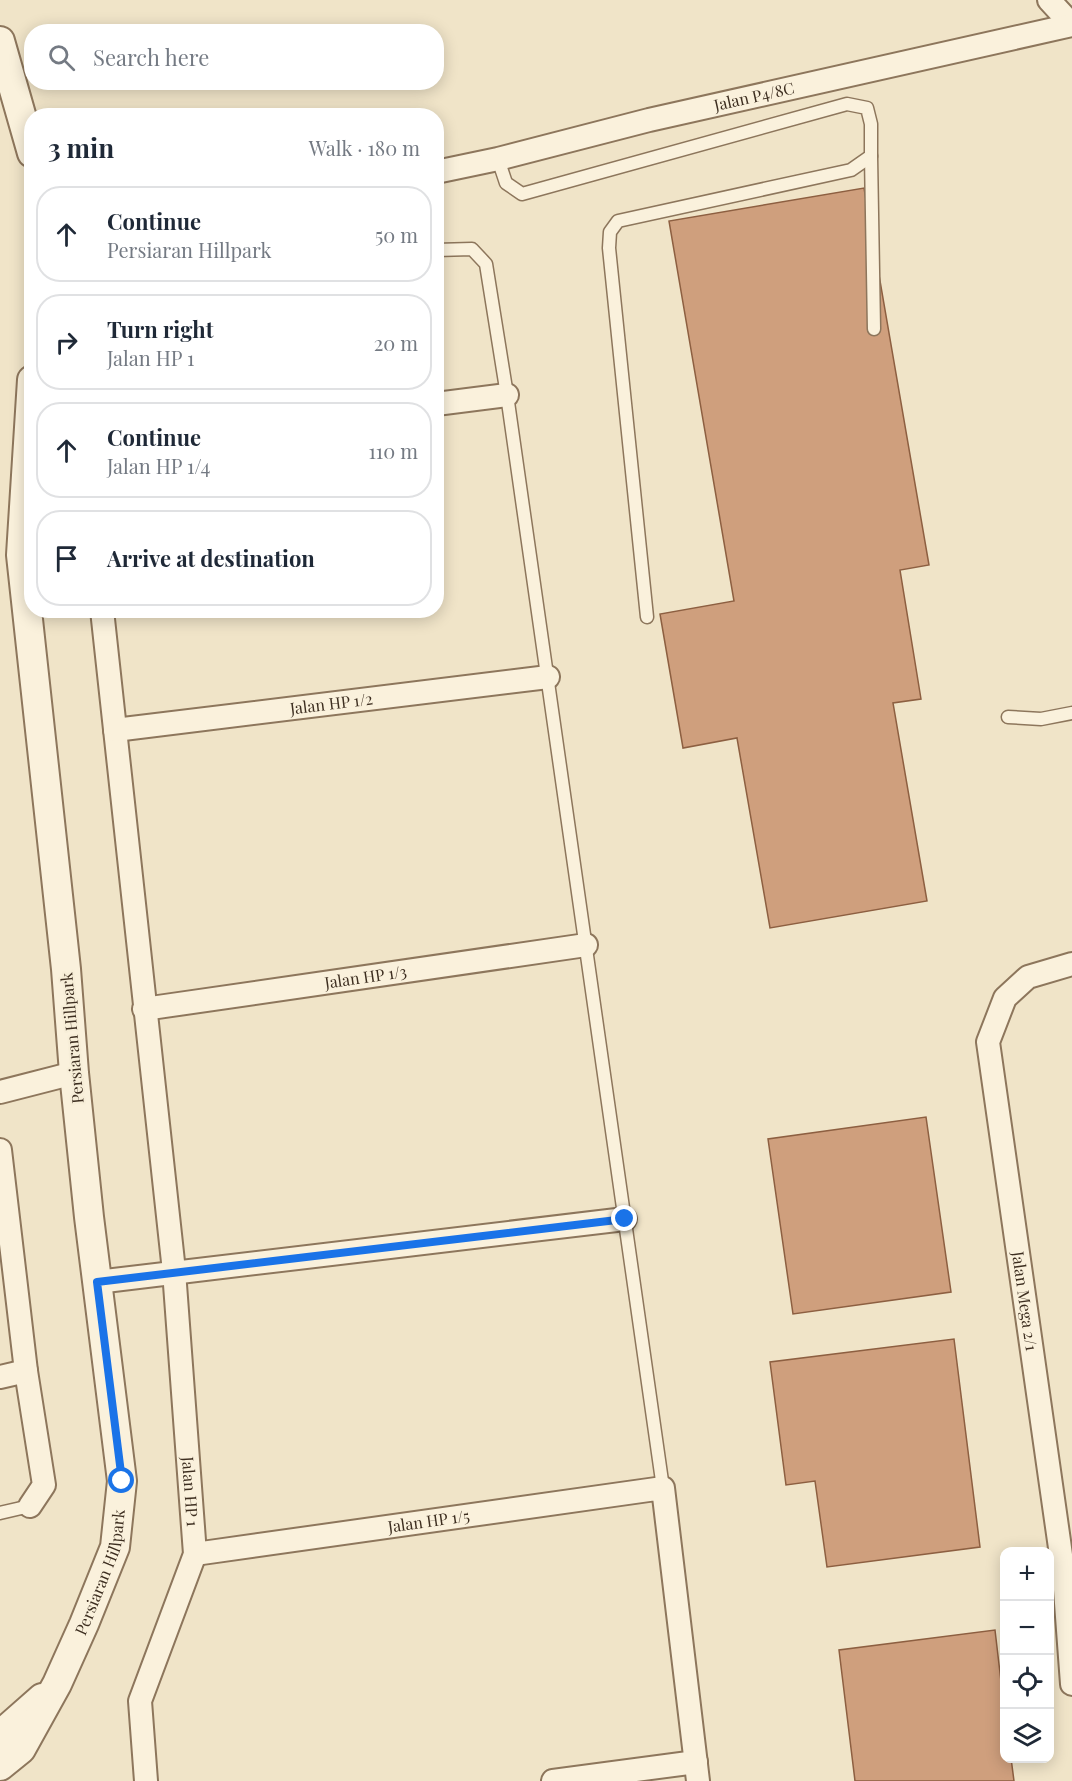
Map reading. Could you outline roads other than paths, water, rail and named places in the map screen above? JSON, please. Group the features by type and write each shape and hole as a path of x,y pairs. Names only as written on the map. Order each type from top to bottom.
{"street":[{"path":"1049,0 1072,25"},
{"name":"Jalan P4/8C","path":"444,170 498,159 660,117 1072,25"},
{"path":"0,41 24,125"},
{"path":"444,403 507,395"},
{"name":"Persiaran Hillpark","path":"24,507 21,555 24,583"},
{"name":"Persiaran Hillpark","path":"0,1766 21,1749 57,1684 115,1547 122,1481 74,1073 66,969 28,618"},
{"name":"Jalan HP 1","path":"103,618 174,1271 195,1554 140,1701 146,1781"},
{"name":"Jalan HP 1/2","path":"115,730 548,677"},
{"name":"Jalan HP 1/3","path":"144,1009 586,945"},
{"name":"Jalan Mega 2/1","path":"1072,964 1028,977 1005,998 988,1042 1068,1575 1072,1684"},
{"path":"0,1092 74,1073"},
{"path":"0,1150 26,1371 44,1485 30,1506"},
{"path":"97,1282 625,1219"},
{"path":"0,1377 26,1371"},
{"path":"553,1781 697,1772 663,1488"},
{"name":"Jalan HP 1/5","path":"195,1554 663,1488"},
{"name":"Persiaran Hillpark","path":"0,1735 57,1684"}],"lane":[{"path":"498,159 506,183 522,194 847,104 867,108 871,124 874,329"},
{"path":"647,617 609,248 610,232 618,221 851,170 871,156"},
{"path":"444,250 472,249 486,264 548,677 663,1488"},
{"path":"1008,717 1041,719 1072,713"},
{"path":"0,1513 30,1506"}]}
